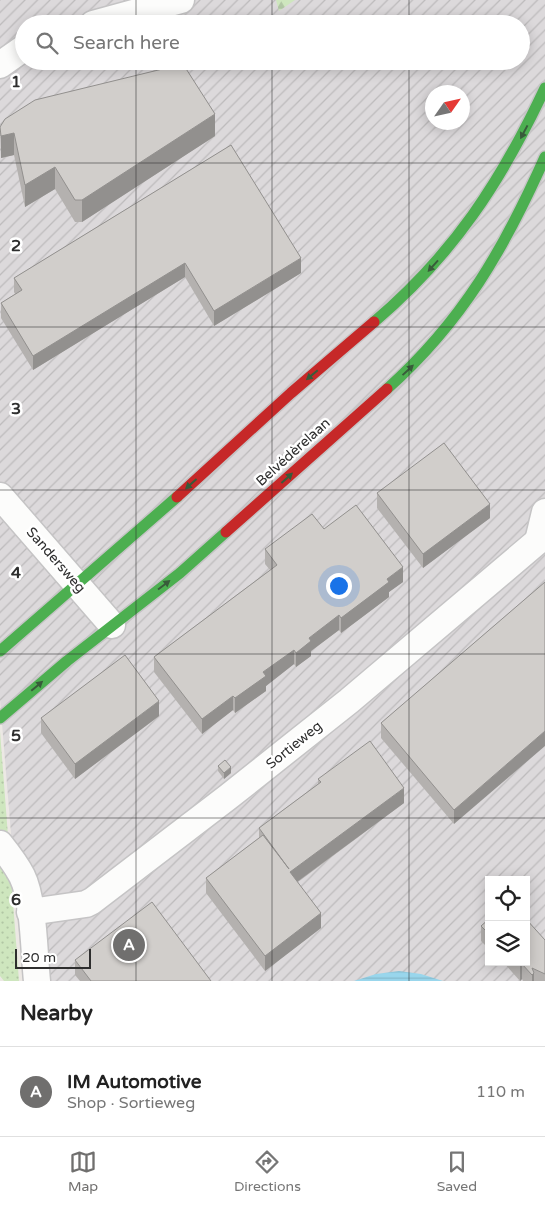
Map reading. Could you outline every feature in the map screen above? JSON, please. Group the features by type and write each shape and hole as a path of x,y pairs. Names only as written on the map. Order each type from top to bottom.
{"main road":[{"path":"0,652 372,324 427,272 462,232 486,198 513,152 545,88"},
{"name":"Belvédèrelaan","path":"0,718 112,625 187,567 428,350 449,326 482,281 519,216 545,157"}],"street":[{"path":"126,15 181,0"},
{"path":"0,65 15,54"},
{"name":"Sandersweg","path":"0,496 112,625"},
{"path":"541,540 545,512"},
{"name":"Sortieweg","path":"30,912 86,904 92,901 349,701 541,540"},
{"path":"0,844 23,876 30,912 37,981"}],"shaded area":[{"path":"0,0 545,0 545,981 23,981 0,699"}],"green space":[{"path":"276,0 295,0 279,11"},
{"path":"0,731 19,981 4,981 0,976"}],"water":[{"path":"399,971 421,974 443,981 354,981 376,974"}],"building":[{"path":"158,70 187,70 215,114 82,200 75,200 55,167 25,185 14,133 1,136 0,127 5,119 35,100"},
{"path":"231,145 301,258 214,311 185,263 33,356 1,303 22,290 14,278"},
{"path":"444,443 490,504 423,554 377,493"},
{"path":"356,505 403,567 387,579 389,582 341,618 339,615 309,638 311,641 296,653 294,650 263,672 266,676 235,698 233,696 202,719 154,657 277,565 265,549 312,514 324,529"},
{"path":"545,582 545,731 454,810 381,723"},
{"path":"125,655 159,701 75,764 41,718"},
{"path":"370,741 404,788 290,872 321,913 265,956 206,878 263,835 289,869 259,828 321,782 318,779"},
{"path":"225,760 231,767 224,773 218,766"},
{"path":"152,902 211,981 91,981 75,960"},
{"path":"530,923 545,940 545,974 532,968 534,973 532,975 524,966 530,966"}],"traffic: fast":[{"path":"374,322 428,270 473,215 511,155 545,88"},
{"path":"387,389 414,363 460,310 497,253 530,191 545,157"},
{"path":"0,651 177,497"},
{"path":"0,718 67,661 180,573 226,532"}],"traffic: jam":[{"path":"177,497 291,393 374,322"},
{"path":"226,532 387,389"}],"place":[{"name":"IM Automotive","path":"129,945"}]}
